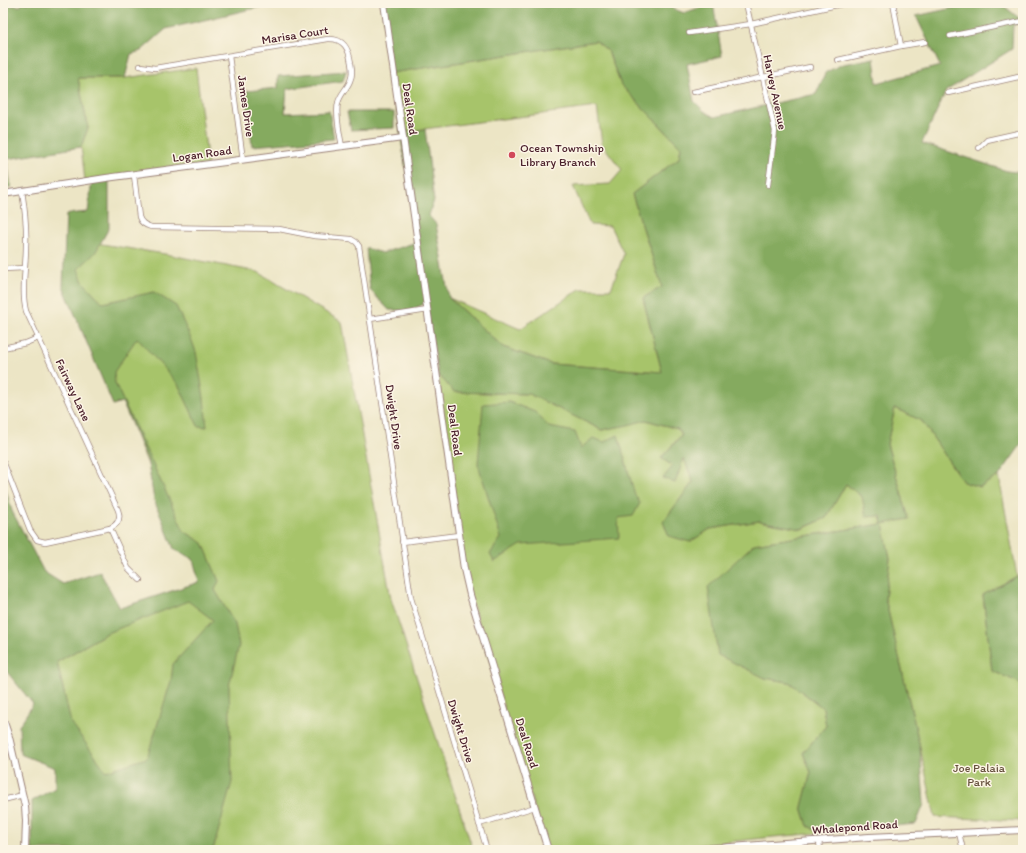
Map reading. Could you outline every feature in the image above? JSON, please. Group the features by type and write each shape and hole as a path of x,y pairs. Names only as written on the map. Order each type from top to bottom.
{"street":[{"name":"Deal Road","path":"384,3 464,569 470,595 548,850"},
{"name":"Harvey Avenue","path":"746,3 775,131 768,185"},
{"path":"689,33 750,24 846,3"},
{"path":"893,3 901,46"},
{"path":"950,36 1023,20"},
{"name":"Marisa Court","path":"140,66 155,68 328,38 336,39 342,42 350,53 352,72 348,86 340,96 338,103 342,146"},
{"path":"838,60 925,42"},
{"name":"James Drive","path":"229,56 244,160"},
{"path":"694,92 810,66"},
{"path":"948,93 1023,76"},
{"path":"979,148 987,140 1023,132"},
{"name":"Logan Road","path":"3,194 134,174 404,138"},
{"name":"Dwight Drive","path":"134,174 139,217 142,223 150,227 279,229 314,236 353,240 358,243 408,585 414,611 487,850"},
{"name":"Fairway Lane","path":"22,191 26,213 25,307 118,510 118,523 110,528"},
{"path":"3,269 25,268"},
{"path":"370,319 428,310"},
{"path":"3,348 26,343 38,338"},
{"path":"3,461 30,530 37,540 45,542 110,528 128,568 140,580"},
{"path":"402,542 459,536"},
{"path":"3,719 9,737 23,795 26,821 25,850"},
{"path":"3,800 23,795"},
{"path":"479,824 535,807"},
{"name":"Whalepond Road","path":"689,850 869,837 1023,830"},
{"path":"959,833 963,850"},
{"path":"819,841 820,850"}],"green space":[{"path":"22,3 277,3 166,29 141,51 131,54 125,78 78,78 88,128 81,147 7,159 11,187 3,188 3,5 21,6"},
{"path":"382,3 672,3 674,9 684,13 713,3 722,56 687,64 694,101 704,111 714,117 816,94 826,72 843,64 874,58 877,83 940,66 916,16 976,3 1000,3 1019,18 1023,18 1023,22 1013,25 1012,49 946,91 922,143 1007,171 1023,173 1023,442 999,476 980,487 963,482 922,421 895,408 887,444 909,519 883,524 890,558 885,598 920,747 924,804 916,824 821,833 808,826 802,807 811,772 803,753 826,726 823,708 789,682 765,678 718,655 708,587 754,544 882,524 881,516 866,517 862,497 846,484 826,518 801,529 759,521 710,529 690,542 669,536 663,522 693,482 684,458 675,483 663,478 673,466 661,458 682,435 678,429 646,420 602,430 529,394 454,392 438,374 426,303 409,311 389,310 370,290 366,248 382,253 417,242 400,132 425,129 434,201 428,215 436,224 449,298 503,347 551,364 662,372 643,298 662,287 632,194 679,158 681,147 621,85 608,51 596,41 391,73"},
{"path":"596,41 608,51 621,85 681,147 679,158 632,194 662,287 643,298 662,372 551,364 503,347 449,298 520,329 580,289 611,289 624,254 610,226 590,225 573,186 610,184 622,170 602,144 597,107 400,132 391,73"},
{"path":"196,68 208,165 85,181 81,147 88,128 78,78 125,78"},
{"path":"346,71 343,81 287,89 285,113 329,111 334,139 252,146 246,91 278,88 278,76"},
{"path":"347,112 394,112 394,128 351,130"},
{"path":"109,178 109,228 95,253 78,269 83,282 103,303 154,292 176,306 196,352 204,398 207,427 198,426 178,384 137,338 114,372 115,383 184,531 203,543 219,581 215,590 235,624 239,645 229,686 232,782 213,850 32,850 32,801 55,788 55,768 20,754 19,726 33,704 3,667 3,479 12,511 44,572 63,584 100,572 120,608 199,582 193,559 174,549 154,500 147,458 122,402 113,405 63,286 66,214 88,212 92,180","holes":["188,601 213,620 173,664 171,681 147,758 106,771 71,723 57,662 107,633"]},
{"path":"89,242 165,254 258,272 342,322 391,599 473,850 113,850 67,718 64,694 57,662 107,633 211,580 178,538 66,264"},
{"name":"Joe Palaia Park","path":"438,374 454,392 529,394 602,430 646,420 678,429 682,434 661,458 673,466 684,458 693,482 663,522 690,542 710,529 759,521 802,529 826,518 846,484 877,512 882,523 909,519 887,444 895,408 922,421 963,482 980,487 999,476 1017,576 983,595 992,671 1023,684 1023,821 935,817 885,598 890,558 882,524 754,544 765,678 789,682 823,708 826,726 803,753 811,772 802,807 808,826 821,833 654,850 547,850 467,586"},
{"path":"509,402 535,412 549,427 575,432 581,448 593,438 604,442 618,435 635,495 640,503 633,516 618,518 619,538 521,545 494,562 490,554 501,538 478,464 483,404"},
{"path":"1017,576 1023,577 1023,684 992,671 983,595"}],"place":[{"name":"Ocean Township Library Branch","path":"512,155"}]}
